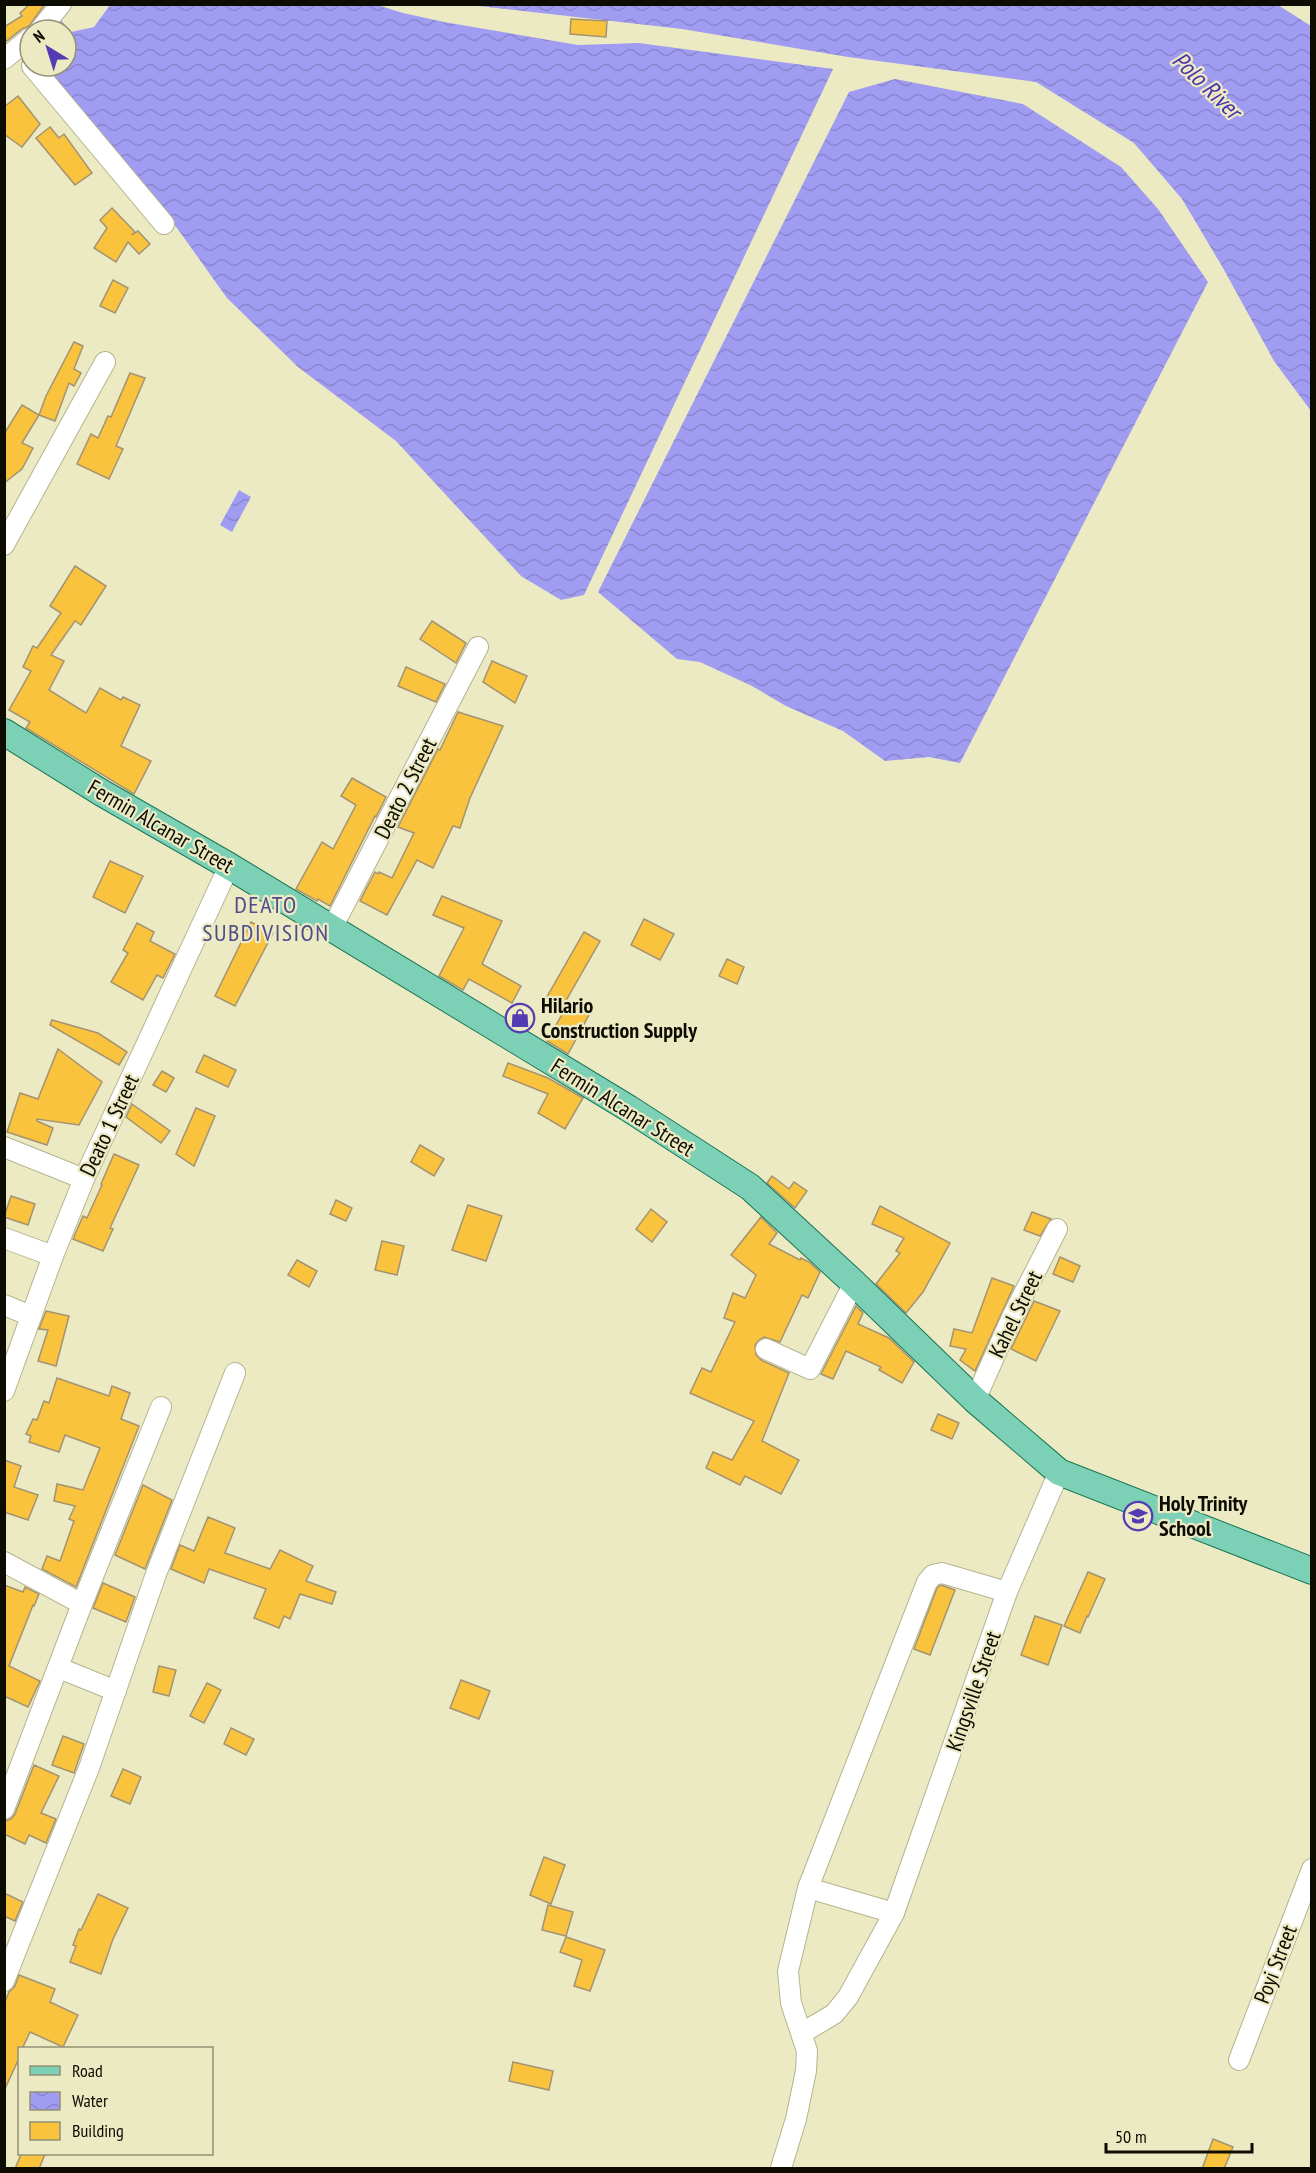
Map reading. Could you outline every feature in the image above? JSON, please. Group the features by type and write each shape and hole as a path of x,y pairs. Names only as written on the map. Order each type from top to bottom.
{"main road":[{"name":"Fermin Alcanar Street","path":"4,732 628,1108 750,1187 975,1400 1059,1472 1311,1571"}],"street":[{"path":"50,18 61,4"},
{"path":"4,60 18,48"},
{"path":"42,78 164,224"},
{"path":"4,544 105,362"},
{"name":"Deato 2 Street","path":"332,928 478,647"},
{"name":"Deato 1 Street","path":"5,1387 84,1179 229,866"},
{"path":"4,1147 84,1179"},
{"name":"Kahel Street","path":"975,1400 1011,1317 1057,1229"},
{"path":"4,1238 53,1256"},
{"path":"766,1349 810,1369 854,1283"},
{"path":"4,1305 31,1316"},
{"path":"4,1981 89,1768 156,1574 235,1373"},
{"path":"4,1809 82,1604 162,1407"},
{"name":"Kingsville Street","path":"802,2033 834,2014 848,1997 894,1913 1007,1592 1059,1472"},
{"path":"4,1563 82,1604"},
{"path":"781,2169 796,2119 806,2071 807,2051 791,2003 788,1971 808,1888 927,1582 933,1575 942,1574 1007,1592"},
{"path":"59,1668 116,1691"},
{"name":"Poyi Street","path":"1239,2060 1311,1869"},
{"path":"808,1888 894,1913"}],"water":[{"path":"374,4 444,22 578,45 639,43 833,69 584,595 561,600 521,576 396,441 298,367 227,298 177,228 51,78 78,78 78,30 94,27 110,5"},
{"name":"Polo River","path":"470,5 1278,5 1311,26 1311,411 1274,361 1182,199 1134,143 1036,82 848,57 682,29"},
{"path":"895,79 1023,104 1121,167 1158,209 1208,282 960,763 929,757 885,761 843,731 786,706 752,686 700,662 677,659 598,592 849,92"},
{"path":"239,490 251,497 232,532 220,525"}],"building":[{"path":"30,4 45,4 35,18 19,18 22,16 20,13"},
{"path":"18,18 18,32 4,43 4,27"},
{"path":"571,19 607,21 606,37 570,34"},
{"path":"18,96 40,124 22,147 4,134 4,107"},
{"path":"50,127 59,138 64,134 92,173 75,185 36,138"},
{"path":"112,208 135,232 132,235 138,231 150,244 139,254 128,242 116,262 94,248 107,228 100,220"},
{"path":"113,280 128,288 115,313 100,306"},
{"path":"74,342 83,346 74,369 81,373 74,386 69,383 55,421 39,415 46,396"},
{"path":"130,373 145,378 116,446 123,449 109,479 77,464 91,434 98,438 108,416 111,417"},
{"path":"22,405 39,415 22,443 33,448 22,469 4,483 4,434"},
{"path":"75,566 106,586 81,625 75,621 51,655 64,661 49,690 86,713 100,688 121,700 123,697 140,705 121,746 151,761 134,794 26,728 30,722 9,710 31,671 23,667 33,646 37,648 61,613 50,606"},
{"path":"432,621 466,643 456,663 420,639"},
{"path":"492,661 527,676 515,703 483,682"},
{"path":"406,667 445,684 436,702 398,686"},
{"path":"458,712 503,726 470,798 460,828 453,826 433,868 417,860 387,915 360,901 375,872 392,878 414,833 398,827"},
{"path":"352,778 386,797 330,906 296,889 322,842 333,849 356,805 341,796"},
{"path":"110,861 143,876 125,913 93,897"},
{"path":"442,896 502,921 482,964 521,986 512,1003 469,979 463,990 439,976 464,928 433,915"},
{"path":"644,919 674,934 660,960 631,945"},
{"path":"251,922 273,933 235,1006 215,996"},
{"path":"137,923 154,932 150,941 175,954 163,978 157,975 143,1000 111,982 128,953 123,950"},
{"path":"584,932 600,941 560,1011 544,1002"},
{"path":"727,959 744,967 737,984 719,976"},
{"path":"569,1002 590,1013 568,1054 547,1041"},
{"path":"52,1020 98,1033 127,1052 119,1065 50,1025"},
{"path":"58,1049 102,1082 79,1125 37,1119 53,1128 47,1145 7,1132 20,1093 38,1099"},
{"path":"204,1055 236,1070 228,1087 196,1072"},
{"path":"508,1063 548,1078 583,1098 565,1129 538,1113 548,1094 503,1076"},
{"path":"162,1071 174,1078 166,1092 153,1085"},
{"path":"132,1104 170,1131 161,1143 126,1117"},
{"path":"196,1108 215,1116 194,1166 176,1154"},
{"path":"420,1145 444,1159 434,1176 411,1162"},
{"path":"114,1154 139,1165 110,1228 113,1229 103,1251 73,1239 83,1216 87,1218"},
{"path":"772,1176 789,1189 794,1182 807,1191 795,1208 767,1183"},
{"path":"11,1196 35,1204 28,1225 4,1217"},
{"path":"336,1200 352,1208 346,1221 330,1214"},
{"path":"468,1205 502,1216 486,1261 452,1250"},
{"path":"880,1206 950,1243 923,1292 906,1313 876,1284 900,1253 896,1251 904,1238 872,1224"},
{"path":"651,1209 667,1222 652,1242 636,1229"},
{"path":"1032,1212 1051,1219 1040,1236 1024,1230"},
{"path":"761,1217 777,1233 769,1244 800,1260 801,1258 809,1262 820,1272 808,1298 802,1295 780,1342 764,1337 755,1345 756,1355 761,1360 789,1373 762,1441 799,1460 781,1494 745,1476 740,1485 706,1468 713,1452 732,1460 754,1421 690,1393 702,1368 711,1372 735,1322 724,1318 733,1293 745,1298 756,1275 731,1255"},
{"path":"382,1241 404,1246 397,1275 375,1270"},
{"path":"1060,1257 1080,1266 1073,1282 1053,1274"},
{"path":"297,1260 317,1271 309,1287 288,1275"},
{"path":"992,1278 1014,1286 975,1371 960,1360 966,1349 950,1346 954,1329 972,1333"},
{"path":"1034,1301 1060,1311 1036,1361 1011,1349"},
{"path":"856,1306 863,1313 858,1324 889,1338 914,1362 902,1383 879,1370 881,1367 846,1351 833,1379 821,1374"},
{"path":"46,1311 69,1316 56,1366 38,1361 48,1330 39,1329"},
{"path":"57,1378 109,1396 112,1386 130,1393 121,1419 139,1426 76,1587 42,1569 47,1556 60,1561 74,1521 69,1519 75,1506 54,1501 57,1484 83,1490 100,1448 65,1435 59,1452 29,1442 31,1436 26,1434 33,1419 37,1420 44,1401 49,1403"},
{"path":"938,1414 959,1423 952,1439 931,1430"},
{"path":"4,1460 21,1466 14,1487 38,1495 28,1520 4,1512"},
{"path":"143,1485 172,1500 145,1569 115,1555"},
{"path":"208,1517 235,1528 225,1553 270,1569 280,1550 313,1566 306,1581 336,1592 332,1604 300,1594 290,1619 284,1616 279,1628 254,1618 266,1589 209,1569 204,1583 171,1569 180,1545 194,1551"},
{"path":"1088,1572 1105,1579 1080,1633 1064,1626"},
{"path":"103,1583 135,1597 126,1622 93,1608"},
{"path":"4,1585 23,1592 25,1587 39,1594 9,1666 40,1681 28,1707 4,1696"},
{"path":"941,1585 955,1590 930,1655 914,1649 937,1588"},
{"path":"1035,1616 1062,1625 1048,1665 1021,1655"},
{"path":"159,1666 176,1670 169,1696 153,1692"},
{"path":"461,1680 490,1691 479,1719 450,1708"},
{"path":"207,1683 221,1690 204,1723 190,1716"},
{"path":"231,1728 254,1739 246,1755 224,1744"},
{"path":"63,1736 84,1744 74,1773 52,1765"},
{"path":"34,1765 59,1776 41,1813 56,1819 46,1843 29,1835 25,1844 4,1834 4,1821 11,1819 15,1814"},
{"path":"123,1769 141,1777 130,1804 111,1796"},
{"path":"544,1857 565,1865 551,1904 530,1895"},
{"path":"4,1893 23,1902 15,1921 4,1916"},
{"path":"98,1894 128,1908 113,1939 101,1974 70,1962 79,1929 81,1930"},
{"path":"548,1905 573,1912 566,1936 542,1930"},
{"path":"566,1937 605,1950 590,1991 574,1986 582,1960 560,1952"},
{"path":"19,1975 55,1989 50,2002 78,2015 63,2047 30,2032 23,2047 18,2047 18,2060 4,2091 4,2004 9,1992 15,1986"},
{"path":"513,2062 553,2071 549,2090 509,2081"},
{"path":"1213,2139 1233,2147 1224,2169 1202,2169"},
{"path":"21,2155 45,2155 39,2169 15,2169"}],"place":[{"name":"Hilario Construction Supply","path":"520,1018"},
{"name":"Holy Trinity School","path":"1138,1516"}],"district":[{"name":"DEATO SUBDIVISION","path":"266,918"}]}
